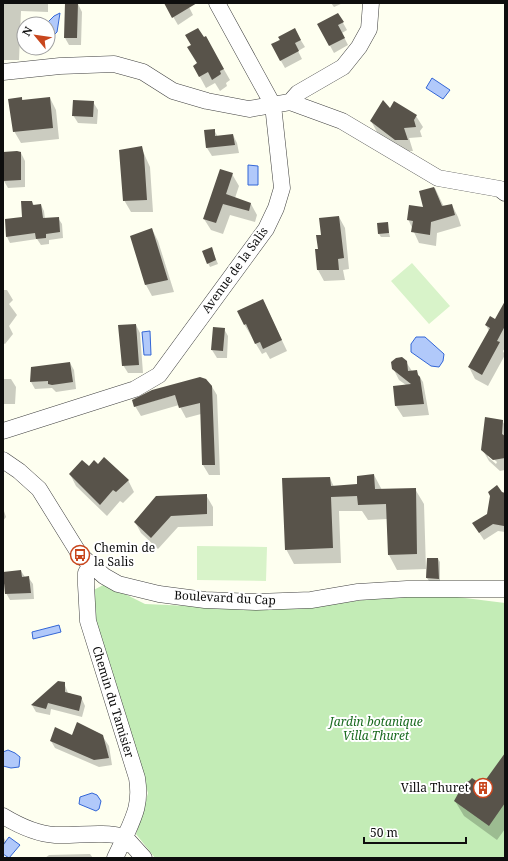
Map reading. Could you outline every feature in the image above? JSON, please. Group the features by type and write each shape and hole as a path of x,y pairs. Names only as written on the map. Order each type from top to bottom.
{"street":[{"name":"Avenue de la Salis","path":"3,431 135,389 159,374 182,340 266,229 276,208 282,188 273,105 217,3"},
{"path":"290,102 298,93 343,67 359,47 369,28 371,3"},
{"path":"3,72 60,66 114,64 143,72 173,90 207,101 249,109 290,102 342,121 438,178 500,189 505,193"},
{"name":"Boulevard du Cap","path":"3,460 20,471 39,489 80,555 90,566 118,584 159,594 205,600 256,602 311,600 358,592 407,589 505,589"},
{"name":"Chemin du Tamisier","path":"90,566 86,573 88,621 137,778 139,794 138,808 115,858"},
{"path":"3,816 21,826 53,835 111,834 125,837 144,858"}],"green space":[{"path":"412,263 450,306 429,324 391,281"},
{"path":"197,546 267,547 266,581 197,580"},
{"name":"Jardin botanique Villa Thuret","path":"105,584 145,604 256,609 318,606 401,595 449,596 505,603 505,858 155,858 136,834 148,793 96,624 90,592"}],"water":[{"path":"60,13 56,33 56,16 54,16"},
{"path":"432,78 450,90 443,99 426,88"},
{"path":"248,165 258,166 258,185 248,185"},
{"path":"150,331 151,355 144,355 142,332"},
{"path":"416,337 425,337 444,354 443,361 439,367 431,366 411,352 411,344"},
{"path":"59,625 61,632 33,639 32,632"},
{"path":"8,750 20,757 19,767 11,768 3,766 3,752"},
{"path":"92,793 97,795 101,801 99,809 96,811 79,804 80,797"},
{"path":"9,837 20,845 9,858 3,854 3,845"}],"building":[{"path":"65,3 78,3 77,38 64,38"},
{"path":"164,3 197,3 172,18"},
{"path":"338,13 344,22 338,25 345,38 329,46 317,24"},
{"path":"198,28 204,37 206,36 224,69 220,71 221,74 212,80 208,72 199,77 193,66 197,63 187,47 191,45 185,35"},
{"path":"295,28 301,40 295,43 299,51 280,61 271,44 280,40 278,37"},
{"path":"22,97 22,100 50,97 53,128 13,132 8,99"},
{"path":"73,100 94,101 93,117 72,116"},
{"path":"383,100 390,108 394,101 417,115 414,120 416,127 404,128 408,140 395,140 370,121"},
{"path":"215,129 215,136 233,134 235,145 206,148 204,130"},
{"path":"142,146 147,200 123,201 119,150"},
{"path":"3,152 21,152 21,180 3,181"},
{"path":"220,169 233,173 226,194 251,203 249,211 223,204 216,223 203,219"},
{"path":"434,187 442,206 452,204 455,215 431,222 430,235 411,232 413,221 407,220 409,205 423,207 419,191"},
{"path":"21,201 32,201 33,205 41,204 43,218 59,217 60,232 46,234 46,238 36,239 35,233 6,237 5,219 22,217"},
{"path":"339,216 344,258 338,259 339,270 317,270 315,249 318,249 316,235 321,235 319,218"},
{"path":"388,222 389,233 378,234 377,223"},
{"path":"152,228 168,280 145,285 130,236"},
{"path":"212,247 216,260 207,264 202,251"},
{"path":"263,299 282,340 263,349 260,342 255,344 246,324 244,325 237,311"},
{"path":"505,301 505,326 497,341 500,342 482,375 468,367 490,328 485,325 490,316 495,319"},
{"path":"136,324 139,365 122,366 118,325"},
{"path":"213,327 225,328 223,351 211,350"},
{"path":"402,357 407,361 408,371 417,370 420,377 424,404 395,406 393,386 411,384 392,369 391,362 396,358"},
{"path":"70,362 73,382 52,385 48,384 48,381 30,382 31,367"},
{"path":"200,377 206,379 212,386 215,465 202,465 200,403 179,408 175,395 134,407 132,400 152,390"},
{"path":"485,417 503,420 502,434 505,436 505,458 493,460 481,450"},
{"path":"104,457 129,480 116,492 113,490 100,505 69,474 82,460 89,466 94,460 98,464"},
{"path":"374,474 375,489 416,488 417,554 388,555 386,504 358,505 357,496 331,497 333,548 285,550 282,478 330,477 331,486 357,484 357,476"},
{"path":"497,485 502,492 505,493 504,526 493,524 479,533 472,523 487,514 490,496 488,492"},
{"path":"207,494 207,514 171,516 151,538 134,522 156,496"},
{"path":"427,558 438,558 439,579 426,578"},
{"path":"21,570 22,577 29,576 31,593 5,594 3,572"},
{"path":"58,681 65,682 65,692 81,696 82,698 79,711 48,703 46,709 31,705"},
{"path":"77,722 103,735 109,758 94,760 50,741 55,727 72,735"},
{"name":"Villa Thuret","path":"505,753 505,803 489,826 454,801 464,783 472,778 482,785"}],"place":[{"name":"Chemin de la Salis","path":"80,555"},
{"name":"Villa Thuret","path":"483,788"}]}
